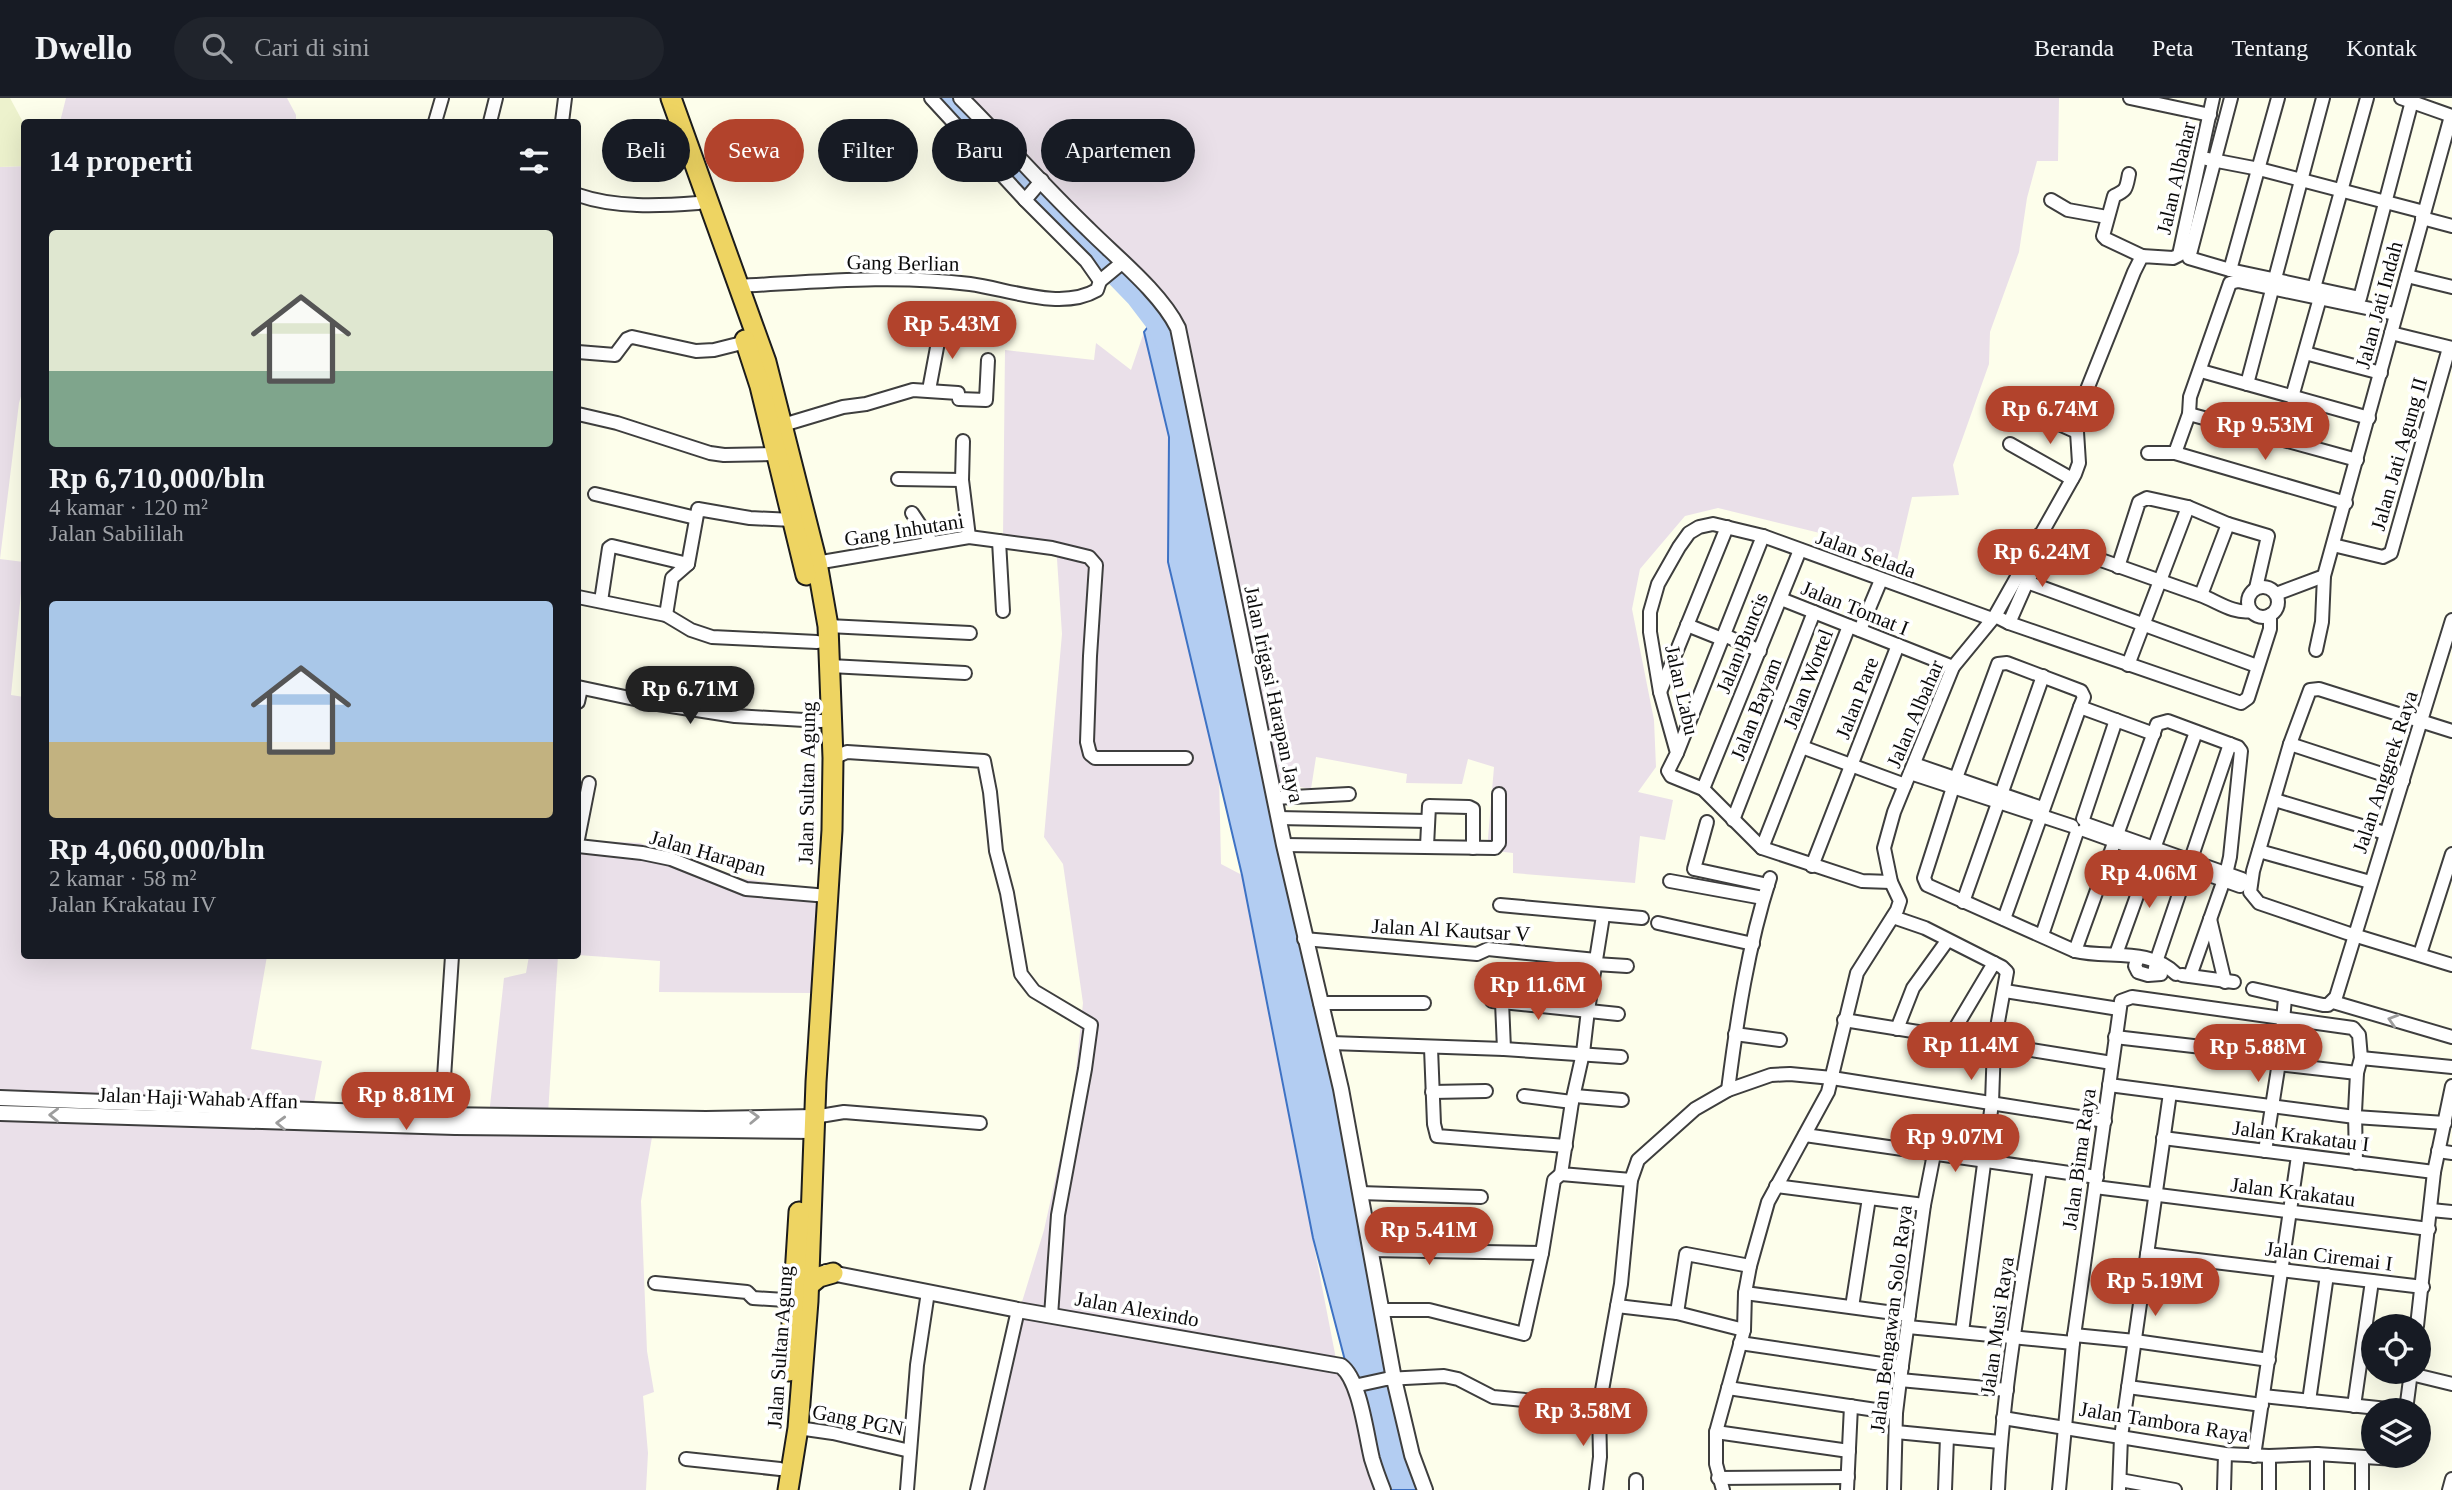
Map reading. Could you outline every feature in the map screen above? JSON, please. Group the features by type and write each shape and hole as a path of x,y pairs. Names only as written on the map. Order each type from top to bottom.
{"highway":[{"name":"Jalan Sultan Agung","path":"661,98 746,342 760,386 793,520 811,564"},
{"name":"Jalan Sultan Agung","path":"671,98 766,362 783,425 830,666 833,758 809,1123 798,1428 788,1490"},
{"name":"Jalan Sultan Agung","path":"822,634 822,897"},
{"path":"804,1281 833,1273"},
{"name":"Jalan Sultan Agung","path":"776,1490 804,1281"}],"street":[{"path":"436,119 442,98"},
{"path":"562,119 565,98"},
{"path":"931,98 957,106 1026,198 1086,261 1112,271"},
{"path":"2130,98 2211,106 2229,104 2208,160 2189,258 2395,314"},
{"path":"2230,270 2278,98"},
{"path":"2247,384 2323,98"},
{"path":"2292,397 2367,98"},
{"path":"2317,293 2360,298 2407,99 2451,116"},
{"path":"490,119 491,100"},
{"name":"Jalan Irigasi Harapan Jaya","path":"957,106 1086,228 1112,271 1164,306 1178,328 1283,845 1331,1043 1382,1310 1390,1379 1425,1490"},
{"name":"Jalan Albahar","path":"1897,909 1884,848 1894,812 1953,667 1993,617 2045,538 2072,479 2079,463 2077,432 2082,402 2142,256 2173,258 2179,255 2208,160 2211,106"},
{"name":"Jalan Jati Indah","path":"2316,650 2322,622 2324,576 2423,215 2445,166 2451,116"},
{"path":"2208,160 2259,169 2384,202 2452,226"},
{"path":"2129,174 2122,194 2114,196 2104,239 2142,256"},
{"path":"1026,198 1040,182"},
{"path":"581,196 600,202 622,204 698,203"},
{"path":"2051,200 2068,210 2107,217"},
{"name":"Gang Berlian","path":"738,286 910,278 971,284 1011,294 1073,298 1097,290 1112,271"},
{"path":"2407,276 2452,287"},
{"path":"2175,453 2189,414 2190,397 2201,371 2227,286 2233,281 2273,283"},
{"path":"929,390 942,326"},
{"path":"2391,333 2451,348"},
{"path":"581,352 615,355 628,338 632,337 699,351 746,342"},
{"name":"Jalan Jati Agung II","path":"2333,545 2383,557 2391,553 2451,348"},
{"path":"2305,353 2381,373"},
{"path":"783,425 913,390 958,393 959,399 983,401 987,397 988,360"},
{"path":"2201,371 2369,418"},
{"path":"2001,398 2077,432"},
{"path":"2189,414 2357,460"},
{"path":"581,415 617,423 710,453 775,454"},
{"path":"963,441 962,480 969,537"},
{"path":"2010,444 2072,479"},
{"path":"2148,453 2175,453 2346,503"},
{"path":"898,479 962,480"},
{"path":"594,494 696,517"},
{"path":"2118,567 2141,500 2147,498 2188,508 2269,537 2256,589 2248,600 2251,611"},
{"path":"666,615 672,578 688,564 698,510 701,508 743,517 793,520"},
{"path":"2128,664 2188,508"},
{"path":"912,513 932,543"},
{"name":"Jalan Labu","path":"1727,527 1707,524 1689,533 1658,584 1650,612 1660,692 1677,753 1669,774 1703,789 1762,848 1862,881 1891,882"},
{"path":"2201,595 2228,524"},
{"path":"1660,692 1727,527"},
{"name":"Jalan Selada","path":"1727,527 1763,536 1881,580 2236,703 2245,702 2248,698 2258,666"},
{"path":"1677,753 1763,536"},
{"name":"Gang Inhutani","path":"811,564 969,537 1052,548 1088,557 1096,565 1087,742 1090,754 1095,758 1186,758"},
{"path":"2008,623 2045,538 2239,611 2251,611 2261,616 2270,615 2277,608 2276,594 2269,588 2256,589"},
{"path":"999,541 1003,611"},
{"path":"601,601 609,548 612,546 688,564"},
{"name":"Jalan Buncis","path":"1703,789 1800,550"},
{"path":"2276,594 2324,576"},
{"name":"Jalan Wortel","path":"1762,848 1854,628 1881,580"},
{"path":"2027,582 2258,666 2270,629 2270,615"},
{"path":"581,598 666,615 691,630 712,637 970,634"},
{"name":"Jalan Tomat I","path":"1781,599 1953,667"},
{"name":"Jalan Bayam","path":"1733,820 1814,612"},
{"name":"Jalan Anggrek Raya","path":"2333,1002 2339,993 2370,882 2452,620"},
{"path":"1687,625 1760,651"},
{"name":"Jalan Pare","path":"1812,866 1898,645"},
{"path":"2004,919 2084,697 2081,691 2007,663 1998,664 1955,783 1924,878 1927,885 2075,951 2138,957 2135,966 2138,972 2155,968 2229,982 2210,919"},
{"path":"830,666 965,673"},
{"path":"1963,902 2043,676"},
{"path":"581,687 657,704 735,716 821,721"},
{"path":"2452,731 2315,689 2308,693 2290,744 2253,871 2250,892 2259,903 2452,965"},
{"path":"2080,707 2154,734"},
{"path":"2042,935 2116,720"},
{"path":"2075,951 2157,724 2164,721 2230,744 2241,751 2230,857 2190,976"},
{"path":"2116,954 2196,732"},
{"path":"2155,968 2230,744"},
{"path":"2290,744 2403,781"},
{"name":"Jalan Wortel","path":"1802,747 1852,764"},
{"path":"833,758 847,752 979,759 986,763 996,850 1007,893 1021,974 1034,991 1091,1025 1058,1215 1051,1316"},
{"name":"Jalan Pare","path":"1852,764 1955,783 2225,878"},
{"path":"581,817 589,783"},
{"path":"1274,798 1349,794"},
{"path":"1283,845 1497,847 1499,794"},
{"path":"2275,800 2385,833"},
{"path":"1427,846 1430,806 1471,807 1473,848"},
{"path":"1278,818 1428,821"},
{"path":"1707,822 1694,869 1769,882 1763,898 1735,1034 1728,1090"},
{"name":"Jalan Harapan","path":"581,846 657,855 684,862 746,888 822,897"},
{"path":"2259,851 2370,882"},
{"path":"2420,954 2452,855"},
{"path":"1670,881 1763,898"},
{"path":"1500,905 1642,918"},
{"path":"1851,1406 1847,1484 1719,1487 1716,1432 1742,1336 1750,1266 1768,1202 1828,1092 1857,973 1897,909 1947,941 2002,967 2007,972 1994,1044 1992,1102 1962,1332"},
{"path":"1562,1174 1604,916"},
{"path":"1658,923 1753,944"},
{"name":"Jalan Al Kautsar V","path":"1304,939 1477,954 1488,949 1627,966"},
{"path":"1897,1029 1913,988 1947,941"},
{"path":"441,1121 452,959"},
{"path":"1950,1037 1994,963"},
{"path":"2252,989 2323,1005 2333,1002 2452,1037"},
{"path":"2005,991 2120,1005 2132,998 2353,1028 2359,1035 2361,1058 2357,1073 2356,1163"},
{"path":"2265,1152 2285,998"},
{"path":"1504,1049 1497,1001 1618,1014"},
{"path":"1320,1003 1424,1003"},
{"name":"Jalan Bima Raya","path":"2059,1490 2073,1339 2120,1005"},
{"path":"1844,1020 2112,1063"},
{"path":"1735,1034 1780,1041"},
{"path":"2115,1037 2357,1073"},
{"path":"1331,1043 1504,1049 1621,1057"},
{"path":"1431,1048 1434,1124 1437,1136 1566,1146"},
{"path":"2361,1058 2452,1067"},
{"path":"1596,1490 1600,1457 1599,1407 1618,1306 1631,1180 1638,1160 1695,1109 1728,1090 1771,1075 1790,1074 1832,1078 2105,1121"},
{"path":"2109,1085 2355,1116 2445,1124"},
{"path":"1433,1093 1486,1091"},
{"path":"2419,1314 2434,1172 2452,1091"},
{"path":"2170,1093 2122,1437 2120,1485 2173,1490"},
{"path":"1524,1096 1622,1100"},
{"name":"Jalan Haji Wahab Affan","path":"0,1098 441,1121"},
{"path":"809,1123 844,1112 980,1123"},
{"name":"Jalan Haji Wahab Affan","path":"0,1113 441,1121 809,1123"},
{"name":"Jalan Krakatau","path":"1805,1135 2040,1169 2155,1194 2429,1229"},
{"name":"Jalan Krakatau I","path":"2163,1138 2434,1172"},
{"path":"2438,1151 2452,1153"},
{"name":"Jalan Bengawan Solo Raya","path":"1894,1490 1896,1413 1924,1205 1934,1154"},
{"path":"2254,1456 2298,1156"},
{"name":"Jalan Musi Raya","path":"1998,1490 2003,1418 2040,1169"},
{"path":"1382,1310 1429,1310 1524,1334 1542,1253 1554,1180 1562,1174 1631,1180"},
{"path":"1776,1186 1924,1205"},
{"path":"1360,1193 1481,1197"},
{"path":"1852,1307 1869,1198"},
{"path":"2431,1210 2452,1212"},
{"path":"1371,1250 1542,1253"},
{"path":"1677,1313 1686,1254 1750,1266"},
{"name":"Jalan Ciremai I","path":"2147,1254 2423,1287"},
{"name":"Jalan Alexindo","path":"833,1273 1018,1310 1338,1365 1361,1384"},
{"path":"2309,1401 2327,1275"},
{"path":"655,1283 747,1292 753,1298 804,1281"},
{"path":"2354,1406 2372,1281"},
{"path":"907,1490 917,1365 928,1292"},
{"path":"1745,1293 1852,1307 1962,1332 2015,1338 2135,1340 2269,1360"},
{"path":"1618,1306 1677,1313 1742,1336 1901,1373 2007,1390"},
{"path":"978,1490 1018,1310"},
{"path":"1383,1490 1373,1459 1361,1384 1434,1375 1452,1377 1493,1397 1599,1407"},
{"path":"2431,1378 2452,1384"},
{"path":"2129,1387 2262,1401 2309,1401 2361,1407"},
{"path":"1728,1388 1896,1413"},
{"name":"Jalan Tambora Raya","path":"2003,1418 2225,1454 2317,1454 2361,1458"},
{"name":"Gang PGN","path":"798,1428 833,1433 910,1451"},
{"path":"1716,1432 1849,1451"},
{"path":"1896,1432 2000,1443"},
{"path":"1945,1490 1947,1437"},
{"path":"2224,1490 2225,1454"},
{"path":"2317,1454 2317,1490"},
{"path":"2269,1456 2269,1490"},
{"path":"686,1459 780,1469"},
{"path":"2362,1468 2362,1490"},
{"path":"2449,1490 2452,1479"}],"shaded area":[{"path":"66,98 287,98 296,115 296,119 61,119"},
{"path":"961,98 2059,98 2058,161 2037,161 2027,198 2019,252 1990,332 1989,364 1953,465 1959,495 1912,497 1897,561 1832,536 1718,508 1685,516 1640,569 1632,609 1654,720 1656,767 1638,792 1673,800 1665,840 1640,836 1635,883 1513,873 1513,853 1487,850 1494,767 1468,759 1462,784 1406,783 1407,774 1316,757 1311,789 1219,773 1221,864 1242,875 1337,1364 1343,1367 1383,1490 976,1490 988,1413 1044,1230 1073,1099 1083,1003 1063,864 1044,837 1062,634 1056,544 1003,537 1005,350 1094,360 1096,343 1131,370 1144,332 1164,306 1043,182 1195,182 1195,119 1041,119 1041,180 1027,166 1027,119 981,119"},
{"path":"21,166 21,396 0,559 0,167"},
{"path":"0,559 21,562 21,593 11,695 21,697 21,959 266,959 251,1049 322,1061 313,1108 489,1115 504,978 526,973 528,959 558,959 548,1114 656,1114 641,1201 647,1351 654,1392 643,1396 648,1453 646,1490 0,1490"},
{"path":"581,840 640,843 734,877 817,890 816,993 659,992 660,961 581,955"}],"green space":[{"path":"0,98 10,98 21,119 21,166 0,167"}],"water":[{"path":"1164,306 1175,323 1425,1490 1383,1490 1348,1372 1313,1238 1242,875 1168,562 1169,437 1144,332"}],"waterway":[{"path":"943,98 1136,298 1155,323 1165,342"}]}
